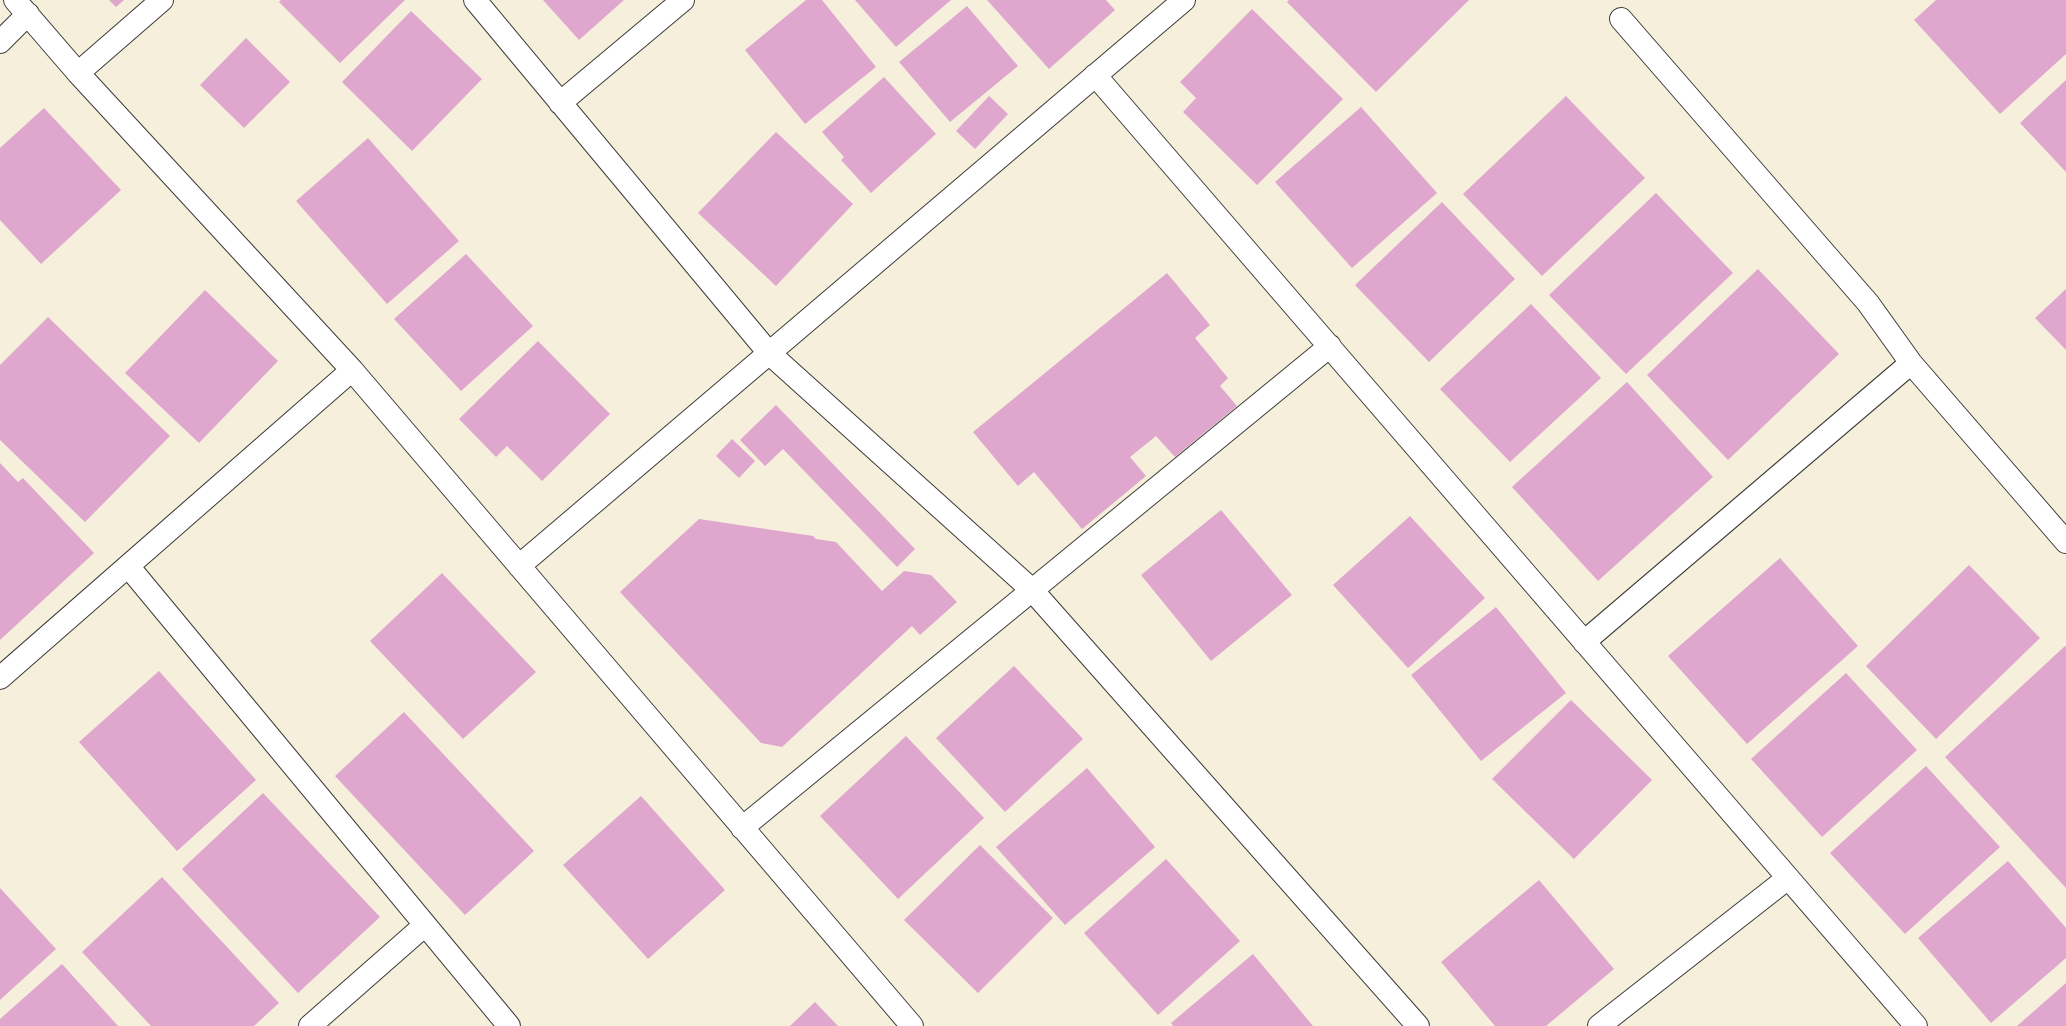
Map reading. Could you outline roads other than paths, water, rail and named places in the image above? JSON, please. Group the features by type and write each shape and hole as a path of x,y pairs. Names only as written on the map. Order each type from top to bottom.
{"street":[{"path":"78,73 162,0"},
{"path":"475,0 769,353 1032,590 1418,1026"},
{"path":"560,103 683,0"},
{"path":"519,566 1184,0"},
{"path":"0,42 22,7 78,73 352,370 912,1026"},
{"path":"1621,19 1868,303 1911,364 2066,542"},
{"path":"1096,75 1916,1026"},
{"path":"742,828 1330,346"},
{"path":"1584,642 1911,364"},
{"path":"0,678 352,370"},
{"path":"128,566 509,1026"},
{"path":"1598,1026 1788,878"},
{"path":"310,1026 425,925"}]}
